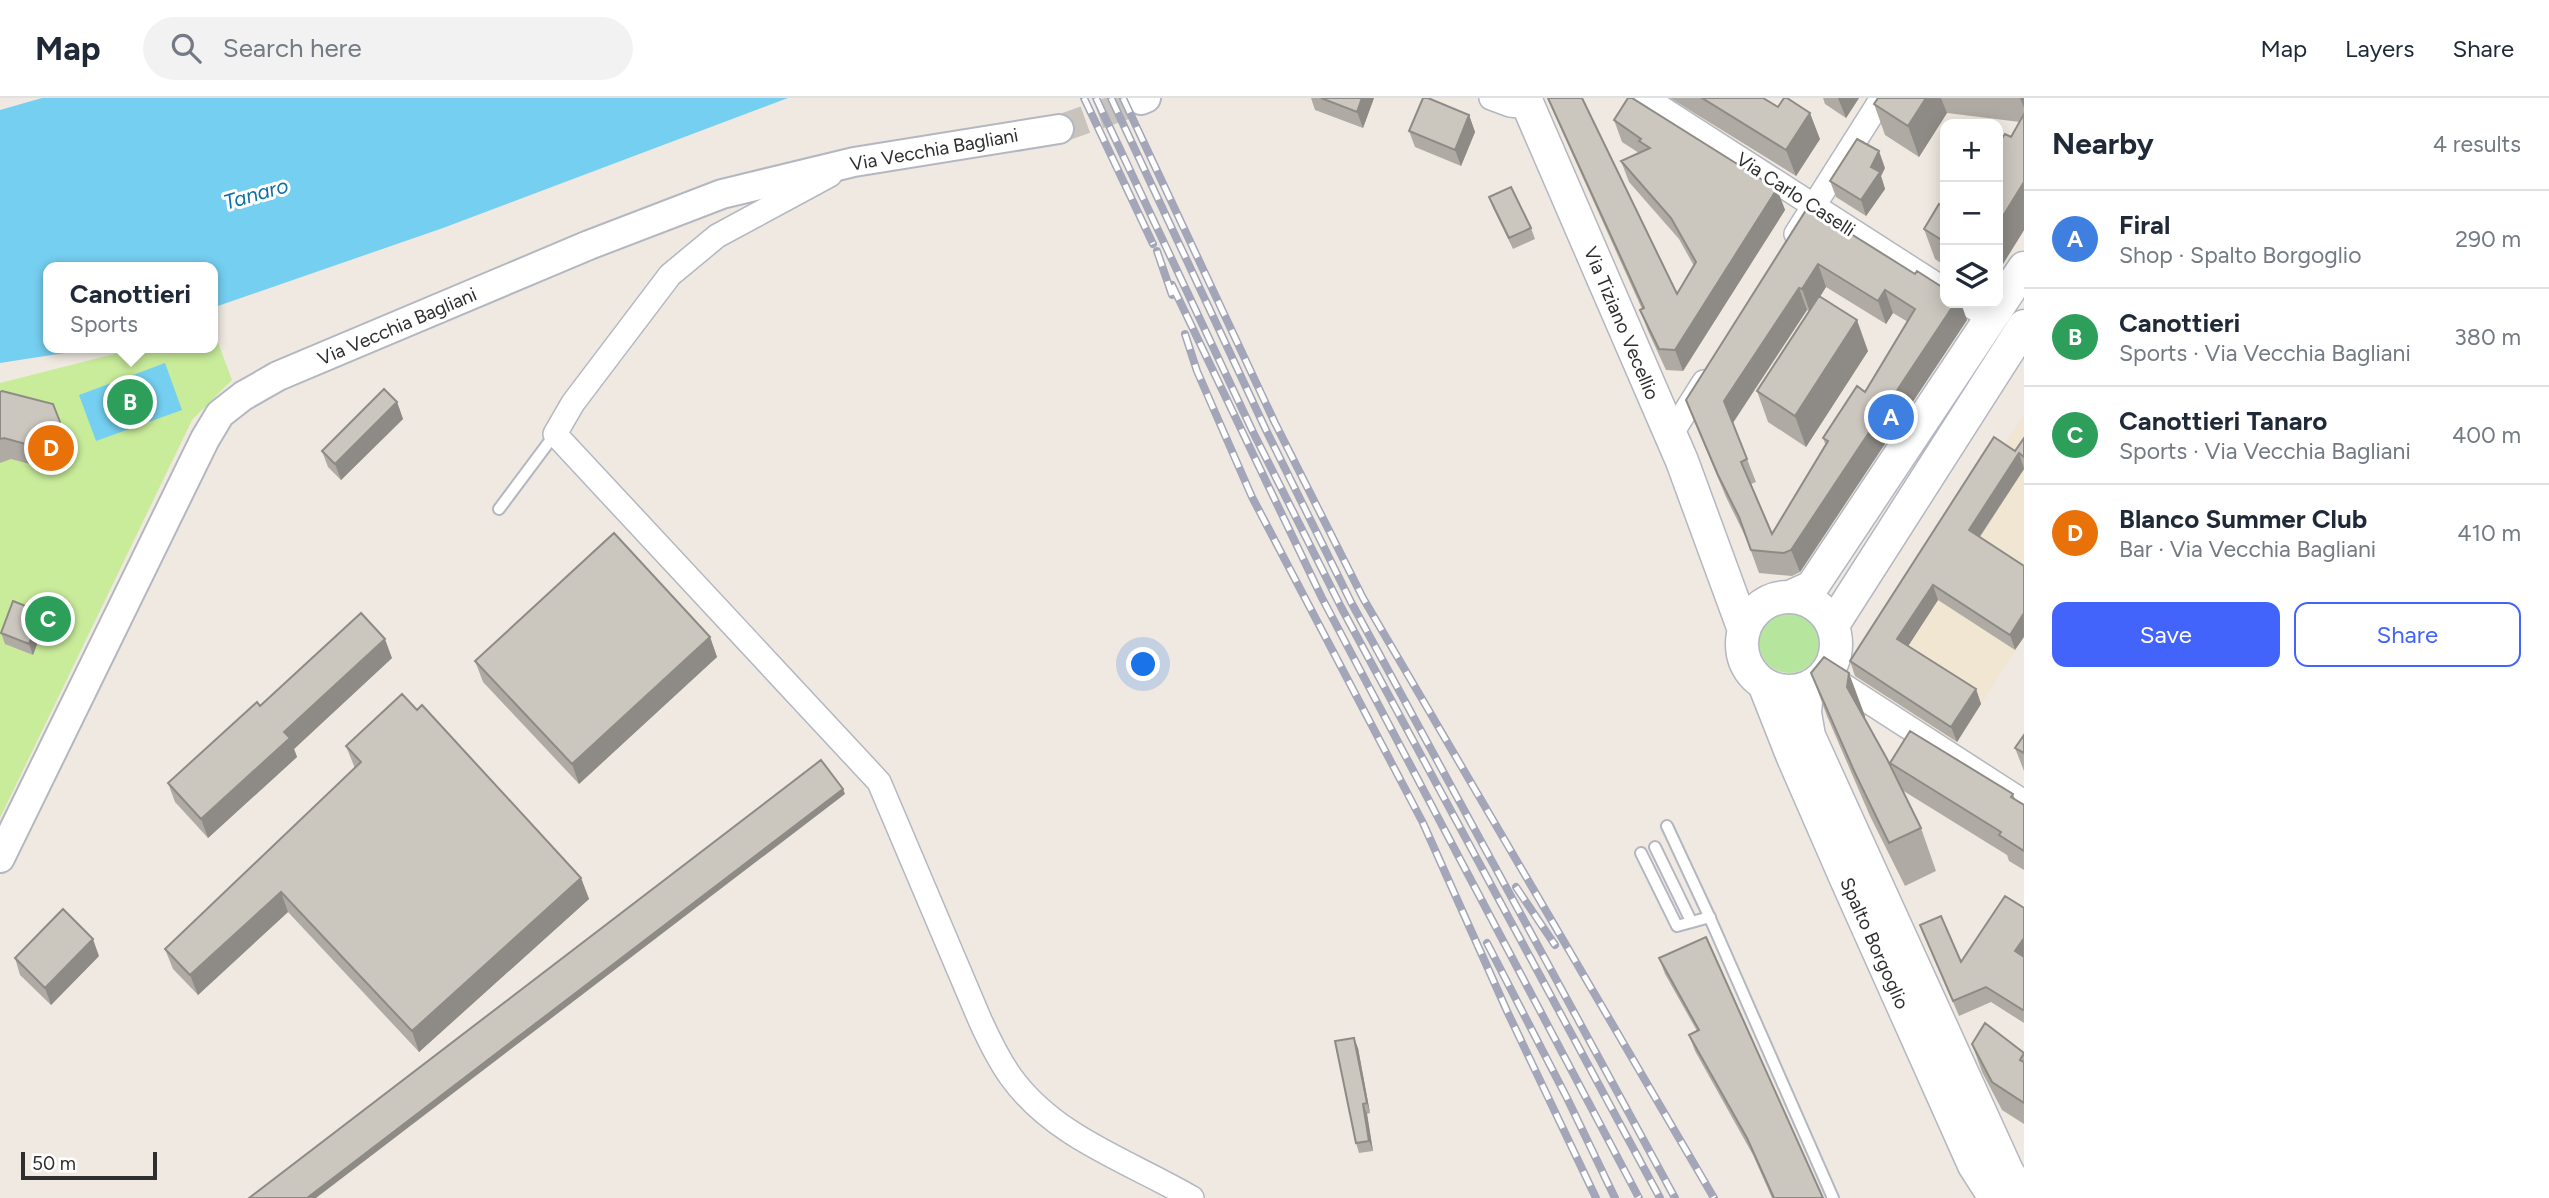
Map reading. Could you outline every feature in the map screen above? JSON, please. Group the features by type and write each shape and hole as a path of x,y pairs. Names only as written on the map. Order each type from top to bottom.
{"main road":[{"name":"Via Tiziano Vecellio","path":"1533,105 1715,549"},
{"path":"1744,630 1749,618 1759,607 1812,587 1978,311 2024,268"},
{"path":"1715,549 1742,591 1752,597 1805,599 1817,605 1833,625 2021,338"},
{"name":"Spalto Borgoglio","path":"1715,549 1744,630 1743,655 1747,667 1764,684 1791,755 1974,1165 1995,1198"},
{"name":"Spalto Borgoglio","path":"1833,625 1837,651 1833,663 1817,681 1805,713 1809,736 2007,1171 2024,1188"},
{"path":"1764,684 1778,690 1793,691 1817,681"}],"street":[{"path":"1491,98 1510,105 1533,105"},
{"name":"Via Carlo Caselli","path":"1646,98 1940,286"},
{"path":"1785,251 1882,98"},
{"name":"Via Vecchia Bagliani","path":"0,858 205,439 220,415 243,396 278,376 589,245 722,194 854,162 1059,128"},
{"path":"854,162 717,236 670,275 573,403 555,434 879,782 980,1020 1011,1078 1032,1101 1085,1142 1192,1198"},
{"path":"1670,436 1713,366"},
{"path":"1817,681 2024,802"}],"lane":[{"path":"499,509 555,434"},
{"path":"1667,826 1710,917 1833,1198"},
{"path":"1655,847 1691,921"},
{"path":"1641,853 1677,926 1710,917"}],"shaded area":[{"path":"2024,414 2024,637 1956,743 1899,708 1903,702 1888,693 1885,699 1854,679"}],"green space":[{"path":"218,342 232,380 192,420 0,818 0,383 118,353 218,353"},
{"path":"1783,613 1795,613 1814,626 1819,643 1817,655 1806,668 1795,673 1783,673 1764,660 1759,649 1759,637 1772,618"}],"water":[{"name":"Tanaro","path":"42,98 788,98 443,228 218,306 218,262 43,262 43,353 65,353 0,363 0,110"},
{"path":"165,363 182,410 96,441 79,395"}],"building":[{"path":"1321,98 1362,98 1357,112"},
{"path":"1423,98 1469,115 1455,150 1409,131"},
{"path":"1548,98 1582,98 1677,294 1696,262 1671,218 1621,161 1650,148 1614,120 1628,98 1777,189 1675,350 1659,349 1640,310 1644,308"},
{"path":"1702,98 1763,98 1778,107 1784,98 1787,98 1810,113 1786,150"},
{"path":"1878,98 1926,98 1908,126 1874,104"},
{"path":"2024,114 2024,182 2003,216 2003,137 2005,134 2011,137"},
{"path":"1857,139 1879,151 1871,167 1880,172 1861,200 1830,181"},
{"path":"1511,187 1531,228 1509,238 1489,197"},
{"path":"1939,204 1940,239 1924,229"},
{"path":"1808,207 1915,274 1917,271 1940,286 1940,308 1952,308 1791,550 1784,553 1751,550 1739,517 1686,400","holes":["1818,264 1878,301 1885,290 1915,309 1865,392 1857,386 1823,438 1828,441 1772,534 1741,462 1747,459 1724,401"]},
{"path":"1819,296 1857,320 1795,416 1757,391"},
{"path":"384,389 397,402 335,464 322,451"},
{"path":"2,391 53,404 60,422 51,451 0,439"},
{"path":"1994,437 2015,451 2024,438 2024,457 2019,453 1969,530 2024,566 2024,613 2010,635 1933,585 1897,639 1976,689 1951,727 1850,661"},
{"path":"614,533 710,637 572,764 475,661"},
{"path":"13,601 41,612 29,644 1,633"},
{"path":"361,613 385,639 284,732 290,738 201,819 168,783 257,702 260,706"},
{"path":"1824,657 1849,673 1847,687 1921,828 1889,843 1811,673"},
{"path":"402,694 417,710 422,705 581,878 412,1031 281,892 190,975 165,949 361,762 346,746"},
{"path":"1910,731 2013,794 2011,797 2024,805 2024,851 1999,835 2001,832 1890,763"},
{"path":"2024,735 2024,753 2015,748"},
{"path":"821,760 843,789 307,1198 249,1198"},
{"path":"2005,896 2024,908 2024,938 2015,951 2024,957 2024,1009 1986,987 1953,1001 1920,925 1941,916 1961,962"},
{"path":"63,909 93,939 45,988 15,958"},
{"path":"1706,937 1823,1198 1774,1198 1747,1138 1689,1035 1699,1030 1659,958"},
{"path":"1985,1023 2024,1053 2020,1060 2024,1062 2024,1103 1992,1082 1972,1044"},
{"path":"1354,1038 1367,1103 1363,1104 1369,1141 1356,1143 1335,1041"}],"tunnel":[{"path":"1059,129 1141,100"}],"railway":[{"path":"1084,98 1153,244"},
{"path":"1096,98 1253,432 1341,607 1660,1198"},
{"path":"1111,98 1266,430 1351,602 1675,1198"},
{"path":"1123,98 1275,423 1363,598 1714,1198"},
{"path":"1157,251 1172,295"},
{"path":"1172,285 1322,598 1639,1198"},
{"path":"1185,334 1197,371 1252,497 1423,823 1507,1011 1596,1198"},
{"path":"1516,887 1555,945"},
{"path":"1487,943 1615,1198"}],"place":[{"name":"Canottieri","path":"130,402"},
{"name":"Firal","path":"1891,417"},
{"name":"Blanco Summer Club","path":"51,448"},
{"name":"Canottieri Tanaro","path":"48,619"}]}
